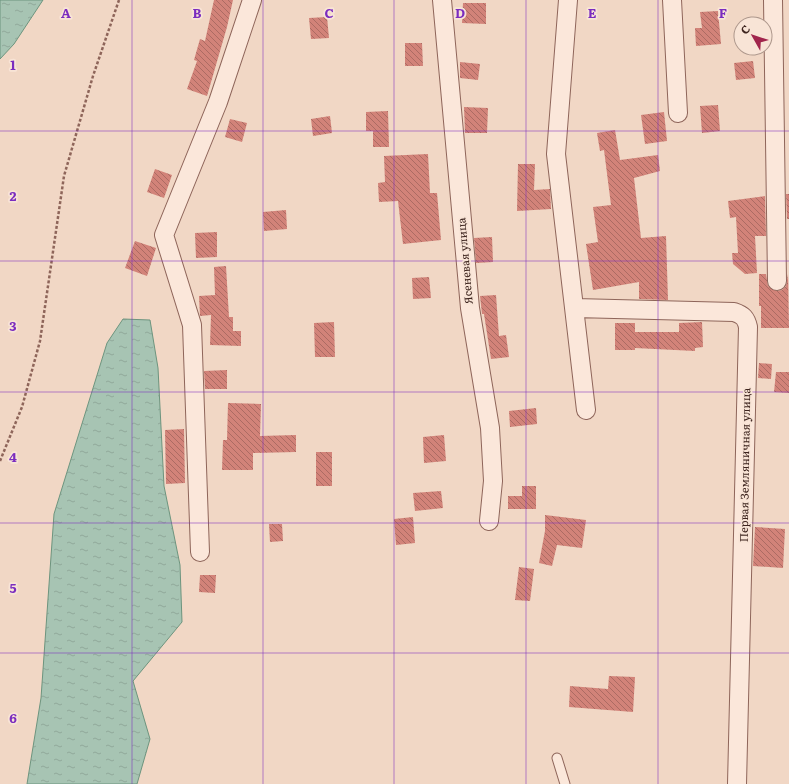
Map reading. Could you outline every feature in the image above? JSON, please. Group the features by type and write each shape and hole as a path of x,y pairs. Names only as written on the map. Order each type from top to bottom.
{"street":[{"path":"200,552 192,325 164,235 218,102 252,0"},
{"name":"Ясеневая улица","path":"442,0 470,308 490,428 493,481 489,521"},
{"path":"568,0 556,154 586,410"},
{"path":"672,0 678,113"},
{"path":"773,0 777,281"},
{"name":"Первая Земляничная улица","path":"575,308 734,312 742,315 747,320 737,784"}],"lane":[{"path":"557,758 565,784"}],"path":[{"path":"0,461 22,406 40,341 64,176 93,76 119,0"}],"water":[{"path":"0,0 43,0 14,44 0,59"},
{"path":"123,319 150,320 158,368 164,486 180,565 182,622 133,681 150,739 137,784 27,784 41,698 54,514 107,343"}],"building":[{"path":"214,0 233,0 227,27 207,96 187,89 197,61 194,60 200,39 205,41"},
{"path":"463,3 486,3 486,24 462,23"},
{"path":"718,11 721,44 696,46 695,28 702,28 700,12"},
{"path":"327,17 329,38 311,39 309,18"},
{"path":"405,43 422,43 423,66 405,66"},
{"path":"753,61 755,78 736,80 734,63"},
{"path":"460,62 480,64 478,80 460,78"},
{"path":"718,105 720,131 702,133 700,106"},
{"path":"464,107 488,108 487,133 465,133"},
{"path":"388,111 389,147 373,147 373,131 366,131 366,112"},
{"path":"664,112 667,141 645,144 641,115"},
{"path":"330,116 332,133 313,136 311,119"},
{"path":"230,119 247,123 242,142 225,137"},
{"path":"615,130 620,160 658,155 660,171 634,178 641,238 666,236 668,300 639,299 639,282 593,290 586,244 598,242 593,207 611,205 604,150 600,151 597,133"},
{"path":"428,154 430,193 437,193 441,240 403,244 398,201 379,202 378,183 385,182 384,156"},
{"path":"518,164 535,164 534,190 550,189 551,209 517,211"},
{"path":"155,169 172,175 164,198 147,192"},
{"path":"786,194 789,194 789,219 787,219"},
{"path":"765,196 766,236 755,236 757,273 745,274 733,264 732,253 738,253 736,217 730,218 728,201"},
{"path":"286,210 287,229 264,231 263,212"},
{"path":"217,232 217,257 196,258 195,233"},
{"path":"492,237 493,262 476,263 474,238"},
{"path":"135,241 156,248 147,276 125,268"},
{"path":"226,266 229,317 233,317 233,331 241,331 241,346 210,345 211,315 200,316 199,296 215,295 214,267"},
{"path":"759,274 766,274 768,286 777,291 782,290 786,286 788,274 789,328 761,328"},
{"path":"429,277 431,298 413,299 412,278"},
{"path":"496,295 499,336 506,335 509,357 491,359 480,296"},
{"path":"334,322 335,357 315,357 314,323"},
{"path":"702,322 703,347 695,348 695,351 635,348 635,350 615,350 615,323 635,323 635,332 679,332 679,323"},
{"path":"759,363 772,364 771,379 758,378"},
{"path":"227,370 227,389 205,389 204,371"},
{"path":"776,372 789,372 789,393 774,392"},
{"path":"228,403 261,404 260,436 296,435 296,452 253,453 253,470 222,470 223,440 227,440"},
{"path":"536,408 537,424 510,427 509,411"},
{"path":"184,429 185,483 166,484 165,430"},
{"path":"444,435 446,461 424,463 423,437"},
{"path":"316,452 332,452 332,486 316,486"},
{"path":"522,486 536,486 536,509 508,509 508,496 522,496"},
{"path":"441,491 443,508 415,511 413,493"},
{"path":"545,515 586,520 582,548 557,545 552,566 539,563 545,531"},
{"path":"413,517 415,543 396,545 394,519"},
{"path":"269,524 282,524 283,541 270,542"},
{"path":"755,527 785,529 783,568 753,566"},
{"path":"519,567 534,569 530,601 515,600"},
{"path":"200,575 216,575 215,593 199,592"},
{"path":"609,676 635,677 633,712 569,707 570,686 608,689"}]}
